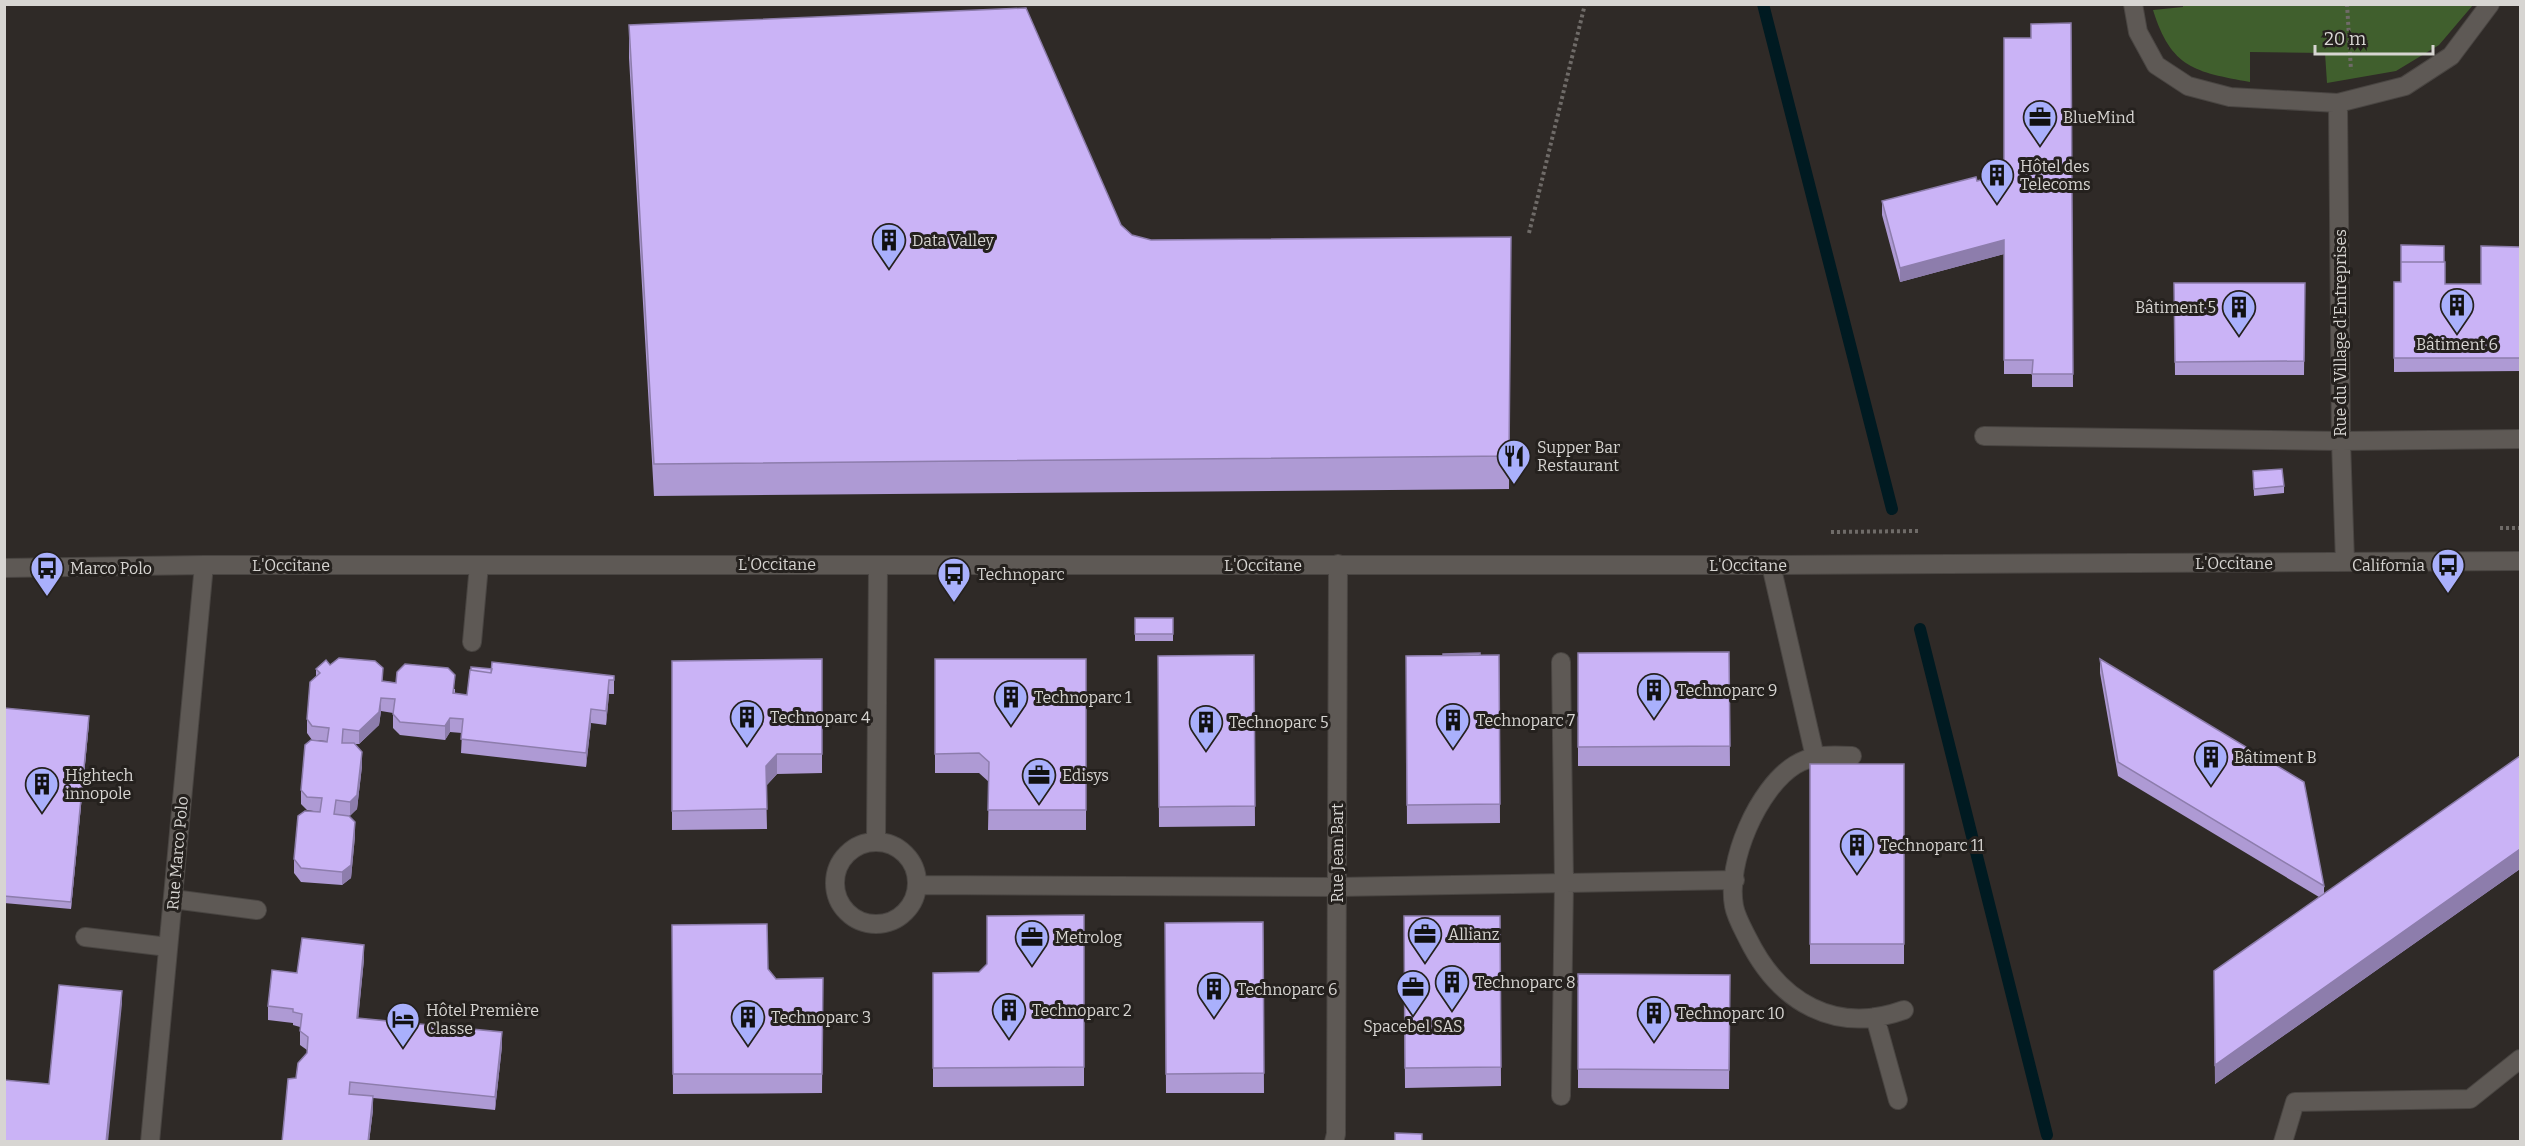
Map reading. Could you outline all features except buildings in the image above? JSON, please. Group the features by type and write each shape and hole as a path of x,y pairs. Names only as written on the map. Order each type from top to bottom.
{"street":[{"path":"2133,4 2138,32 2156,65 2188,86 2230,97 2346,101 2405,86 2451,56 2490,4"},
{"name":"Rue du Village d'Entreprises","path":"2345,562 2341,441 2346,101"},
{"path":"1984,436 2341,441 2520,439"},
{"name":"L'Occitane","path":"4,568 204,565 1283,566 2520,561"},
{"name":"Rue Jean Bart","path":"1334,1142 1336,1134 1338,564"},
{"name":"Rue Marco Polo","path":"150,1142 204,565"},
{"path":"472,642 479,565"},
{"path":"876,842 878,565"},
{"path":"1771,565 1815,757"},
{"path":"1561,662 1564,883 1561,1096"},
{"path":"1852,756 1815,757 1794,765 1756,808 1738,854 1734,905 1741,925 1768,972 1788,994 1814,1010 1838,1016 1875,1017 1888,1016 1905,1010"},
{"path":"876,842 889,844 901,850 910,860 916,872 917,885 914,898 907,910 896,919 883,924 869,924 845,911 838,899 835,886 839,866 851,850 862,844 876,842"},
{"path":"917,885 1337,887 1735,880"},
{"path":"173,899 257,910"},
{"path":"85,937 168,947"},
{"path":"1875,1017 1898,1100"},
{"path":"2283,1142 2295,1102 2470,1099 2520,1059"}],"path":[{"path":"1529,233 1585,4"},
{"path":"2346,101 2347,4"}],"green space":[{"path":"2183,4 2473,5 2439,45 2396,71 2327,83 2325,53 2250,52 2250,82 2214,75 2188,64 2177,56 2168,44 2153,10 2183,7"}],"waterway":[{"path":"1763,4 1892,509"},
{"path":"1920,629 2047,1135"}],"place":[{"name":"BlueMind","path":"2040,146"},
{"name":"Hôtel des Telecoms","path":"1997,204"},
{"name":"Data Valley","path":"889,269"},
{"name":"Bâtiment 6","path":"2457,334"},
{"name":"Bâtiment 5","path":"2239,336"},
{"name":"Supper Bar Restaurant","path":"1514,485"},
{"name":"California","path":"2448,594"},
{"name":"Marco Polo","path":"47,597"},
{"name":"Technoparc","path":"954,603"},
{"name":"Technoparc 9","path":"1654,719"},
{"name":"Technoparc 1","path":"1011,726"},
{"name":"Technoparc 4","path":"747,746"},
{"name":"Technoparc 7","path":"1453,749"},
{"name":"Technoparc 5","path":"1206,751"},
{"name":"Bâtiment B","path":"2211,786"},
{"name":"Edisys","path":"1039,804"},
{"name":"Hightech innopole","path":"42,813"},
{"name":"Technoparc 11","path":"1857,874"},
{"name":"Allianz","path":"1425,963"},
{"name":"Metrolog","path":"1032,966"},
{"name":"Technoparc 8","path":"1452,1011"},
{"name":"Spacebel SAS","path":"1413,1016"},
{"name":"Technoparc 6","path":"1214,1018"},
{"name":"Technoparc 2","path":"1009,1039"},
{"name":"Technoparc 10","path":"1654,1042"},
{"name":"Technoparc 3","path":"748,1046"},
{"name":"Hôtel Première Classe","path":"403,1048"}]}
